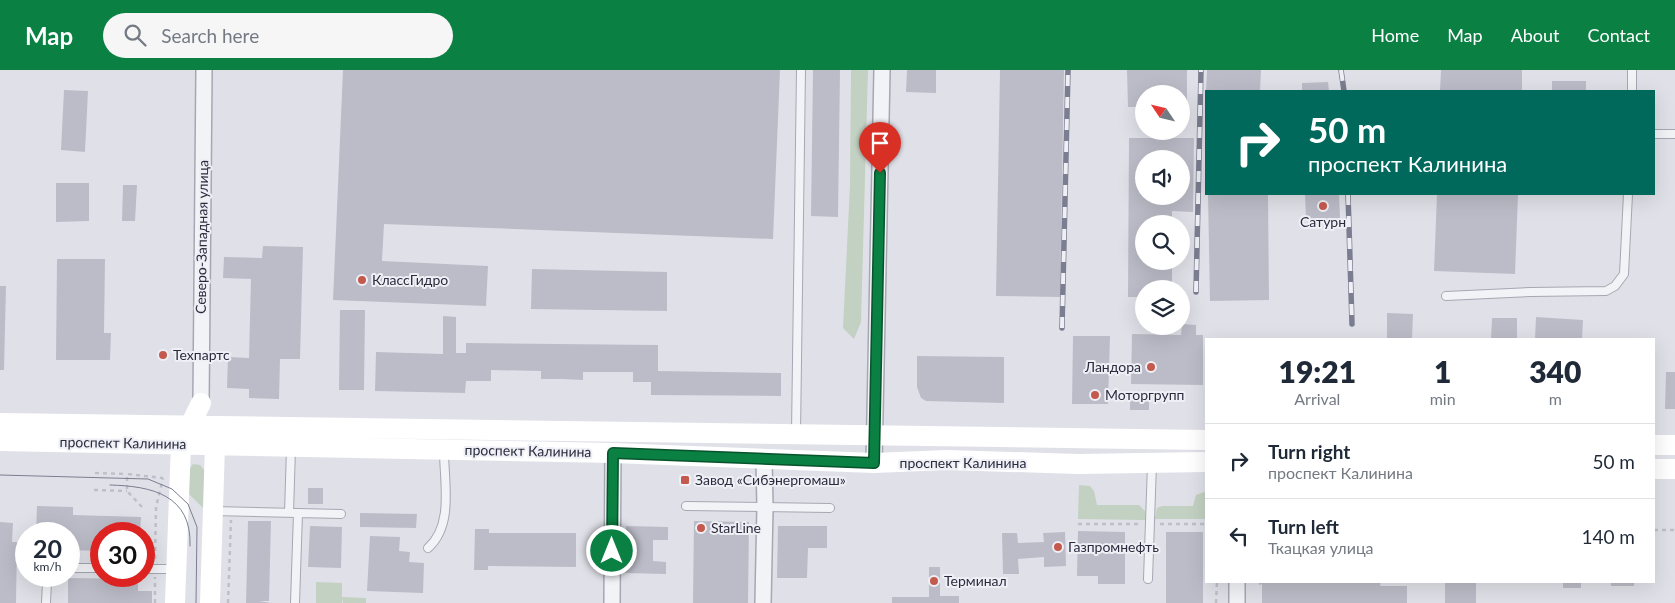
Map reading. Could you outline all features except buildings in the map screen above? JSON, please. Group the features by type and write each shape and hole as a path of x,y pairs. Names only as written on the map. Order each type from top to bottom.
{"main road":[{"path":"175,603 177,569 198,435 201,403"},
{"name":"проспект Калинина","path":"0,423 198,435 291,446 613,453 874,463 947,460 1152,464 1205,462"},
{"path":"198,435 222,511 210,603"},
{"name":"проспект Калинина","path":"0,441 198,435 875,435 1205,440"},
{"path":"764,460 767,435"},
{"path":"1655,445 1675,445"},
{"path":"1655,469 1675,469"}],"street":[{"name":"Северо-Западная улица","path":"201,403 204,70"},
{"path":"874,463 882,70"},
{"path":"612,603 613,453"},
{"path":"763,603 764,460"},
{"path":"1237,583 1237,603"}],"lane":[{"path":"796,435 801,70"},
{"path":"1632,70 1632,90"},
{"path":"1655,134 1675,134"},
{"path":"1446,296 1606,291 1616,286 1624,274 1628,195"},
{"path":"289,513 291,446"},
{"path":"428,548 437,539 444,524 444,450"},
{"path":"1148,579 1152,464"},
{"path":"686,506 830,508"},
{"path":"222,511 342,514"},
{"path":"295,603 298,513"},
{"path":"155,569 177,569"},
{"path":"46,603 47,587"}],"path":[{"path":"95,473 163,478 156,508 155,569"},
{"path":"127,474 127,491 142,507"},
{"path":"94,490 127,491"},
{"path":"222,511 228,603"},
{"path":"1655,530 1675,530"},
{"path":"1216,603 1217,583"},
{"path":"155,587 155,603"}],"green space":[{"path":"851,70 868,70 861,322 854,339 843,328 850,185"},
{"path":"193,464 200,465 205,471 205,510 188,493 189,470"},
{"path":"1079,485 1090,486 1094,491 1097,505 1139,505 1145,511 1145,520 1078,519"},
{"path":"1205,492 1205,519 1155,519 1157,508 1162,506 1193,506 1196,495"},
{"path":"316,582 342,583 342,597 366,598 366,603 343,603 342,598 342,603 316,603"}],"tram line":[{"path":"0,475 148,479 172,489 188,504 197,527 196,603"},
{"path":"110,485 154,491 177,505 184,515 189,529 190,546"}],"railway":[{"path":"1062,328 1068,70"},
{"path":"1196,292 1201,70"},
{"path":"1341,70 1344,90"},
{"path":"1348,195 1352,324"}],"place":[{"name":"Сатурн","path":"1323,206"},
{"name":"КлассГидро","path":"362,280"},
{"name":"Техпартс","path":"163,355"},
{"name":"Ландора","path":"1151,367"},
{"name":"Моторгрупп","path":"1095,395"},
{"name":"Завод «Сибэнергомаш»","path":"685,480"},
{"name":"StarLine","path":"701,528"},
{"name":"Газпромнефть","path":"1058,547"},
{"name":"Терминал","path":"934,581"}],"route":[{"path":"612,551 613,453 752,460 874,463 880,173"}]}
